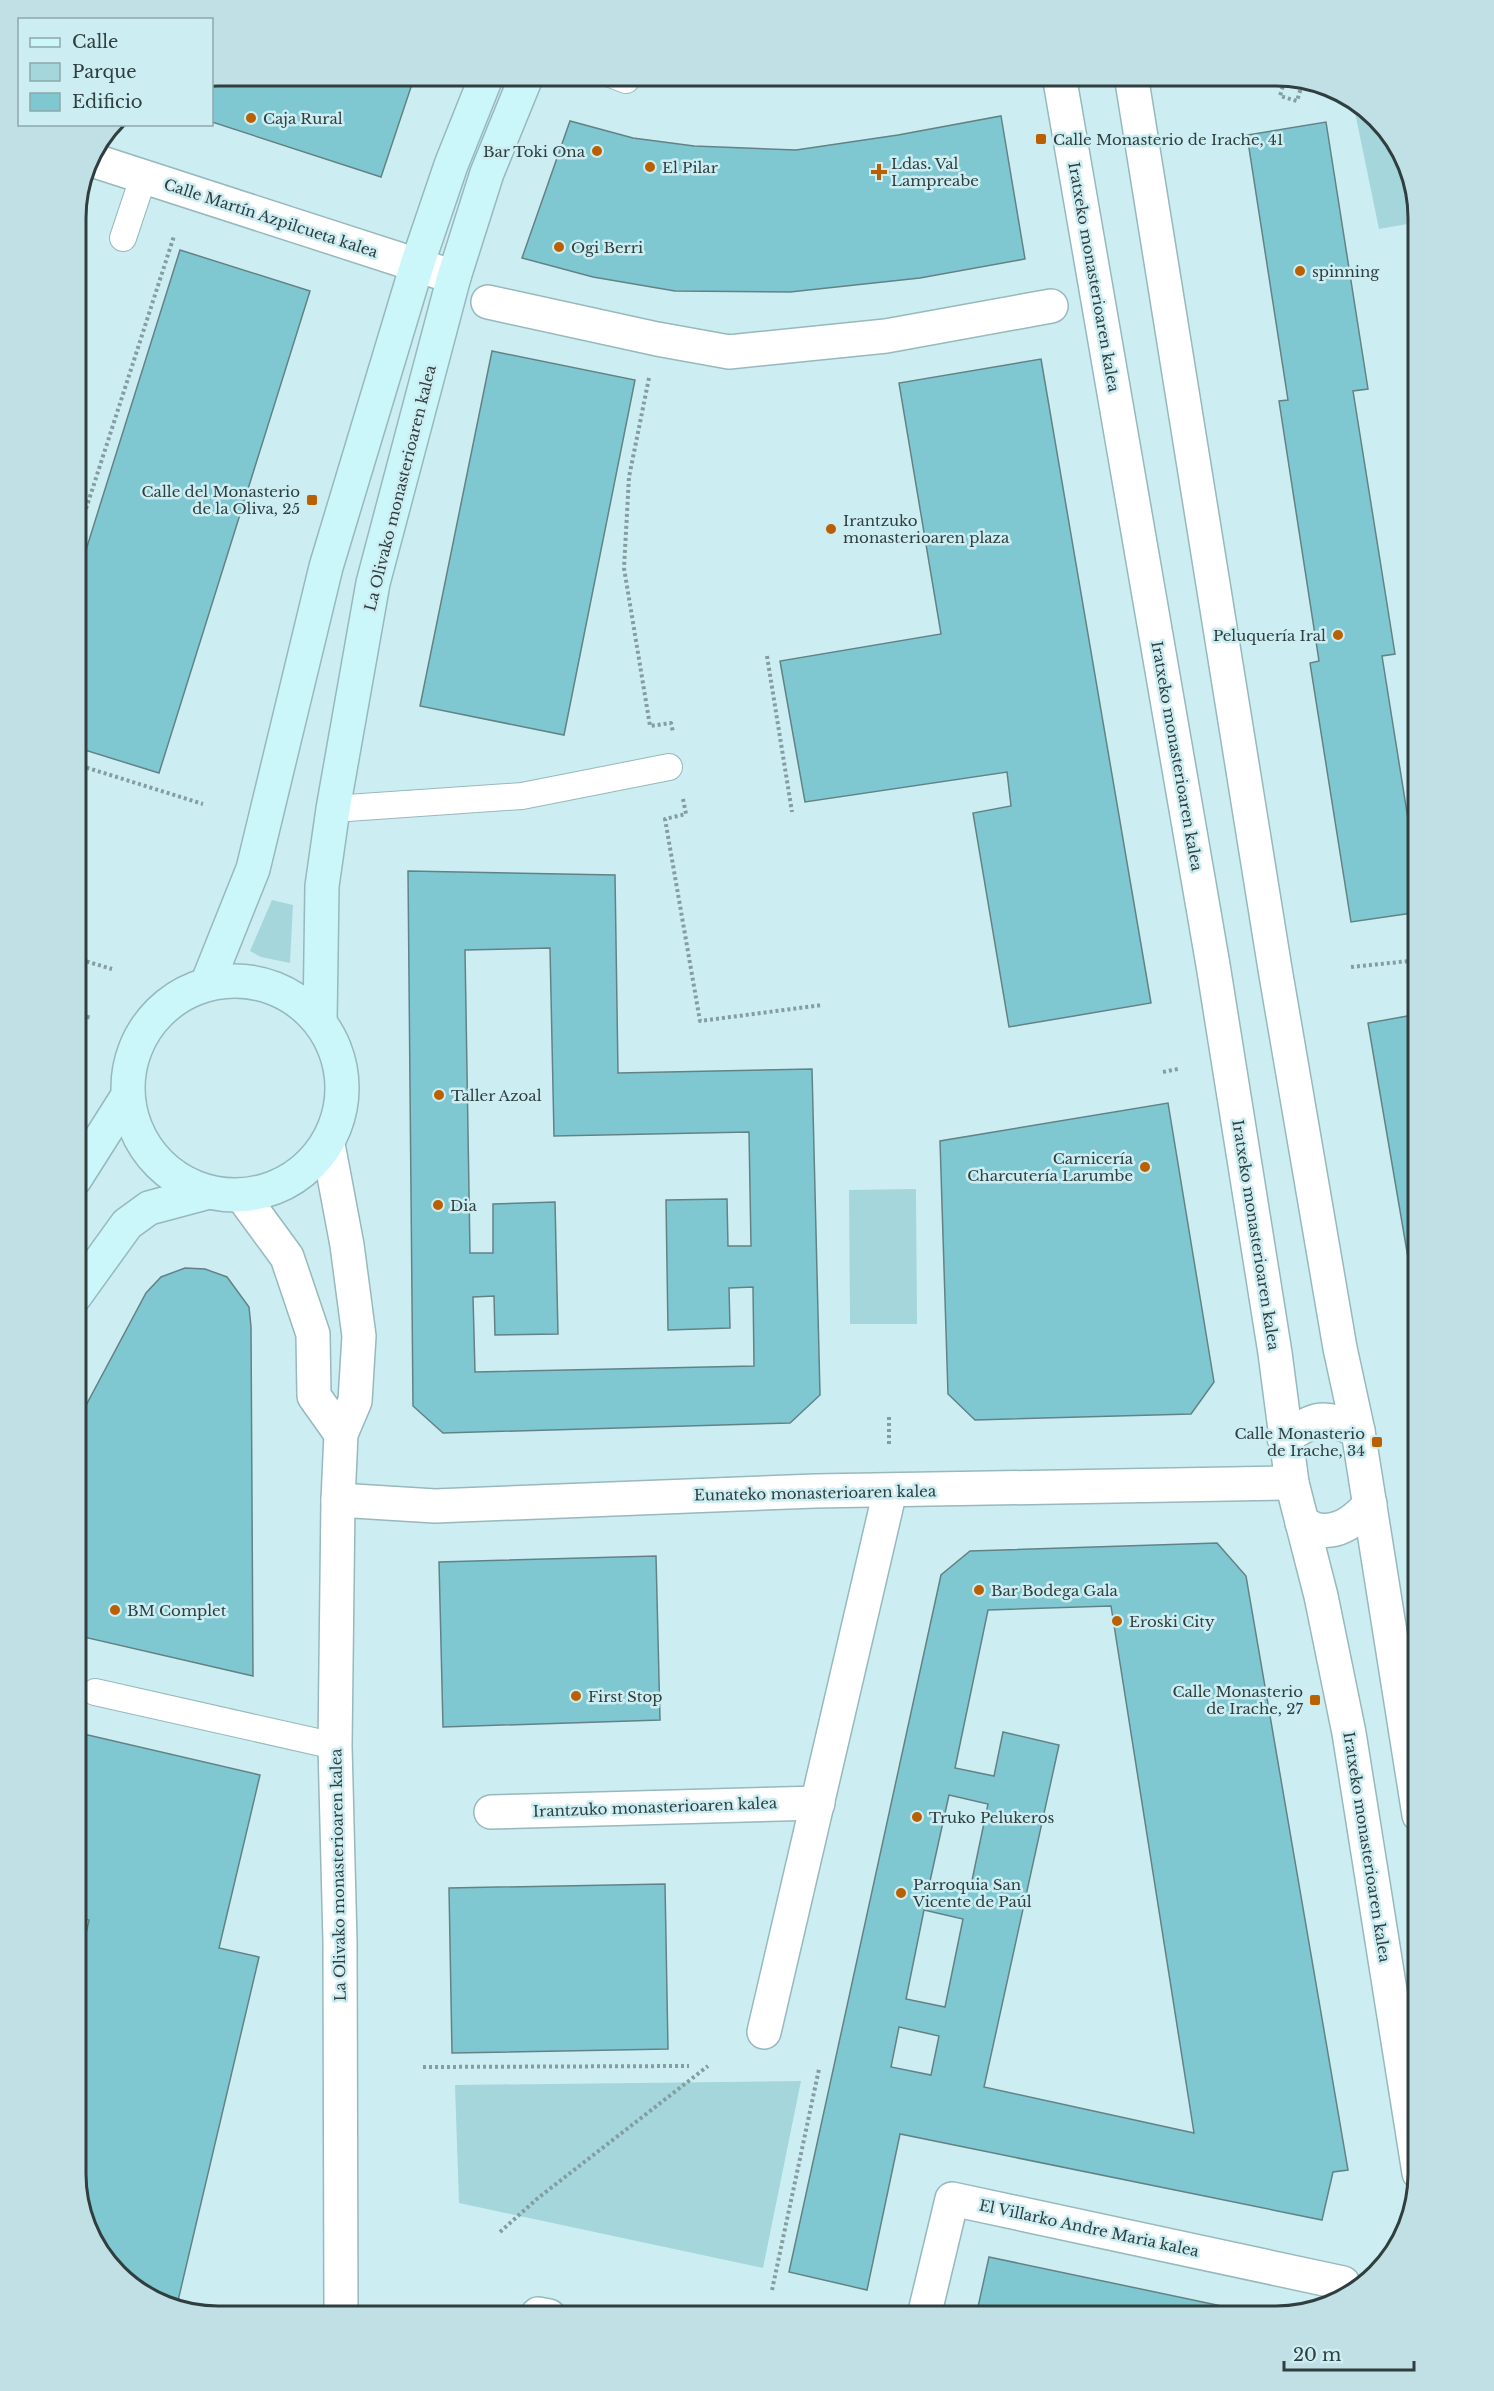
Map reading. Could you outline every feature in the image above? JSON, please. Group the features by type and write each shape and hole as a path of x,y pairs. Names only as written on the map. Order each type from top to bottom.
{"main road":[{"path":"207,984 253,869 326,567 417,265 451,165 483,86"},
{"name":"La Olivako monasterioaren kalea","path":"320,1021 322,886 333,808 373,583 454,276 487,173 523,86"},
{"path":"85,1282 127,1224 149,1208 205,1193 243,1197 272,1190 300,1175 328,1144 338,1112 343,1080 335,1050 320,1021 295,999 269,985 237,980 207,984 170,1002 138,1040 129,1069 127,1097 136,1130 153,1159 176,1177 205,1193"},
{"path":"86,1162 127,1097"}],"street":[{"name":"Iratxeko monasterioaren kalea","path":"1061,86 1213,965 1275,1353 1284,1438 1292,1483 1321,1596 1349,1733 1408,2104"},
{"path":"1133,86 1275,969 1340,1348 1358,1431 1408,1745"},
{"name":"Calle Martín Azpilcueta kalea","path":"98,162 454,276"},
{"path":"488,302 657,339 729,352 886,336 1051,306"},
{"name":"La Olivako monasterioaren kalea","path":"328,1144 347,1245 359,1336 355,1401 341,1434 338,1500 335,1746 340,1941 341,2305"},
{"path":"243,1197 287,1257 313,1334 314,1396 341,1434"},
{"path":"1284,1438 1307,1424 1323,1419 1335,1420 1358,1431"},
{"name":"Eunateko monasterioaren kalea","path":"338,1500 435,1506 815,1491 1292,1483"},
{"path":"764,2032 890,1491"},
{"path":"1302,1523 1321,1531 1338,1528 1356,1520 1370,1504"},
{"name":"Irantzuko monasterioaren kalea","path":"492,1812 818,1803"},
{"name":"El Villarko Andre Maria kalea","path":"926,2306 952,2199 1343,2283"}],"lane":[{"path":"123,238 143,178"},
{"path":"333,808 522,796 669,766"},
{"path":"95,1692 335,1746"}],"path":[{"path":"1283,86 1280,96 1297,101 1301,88"},
{"path":"86,509 174,236"},
{"path":"657,339 629,477 624,568 650,726 671,723 673,737"},
{"path":"767,656 792,812"},
{"path":"86,767 203,804"},
{"path":"682,789 686,814 665,819 700,1021 822,1005"},
{"path":"86,961 112,969"},
{"path":"1351,967 1408,961"},
{"path":"86,1016 92,1018"},
{"path":"1163,1072 1179,1069"},
{"path":"889,1414 889,1444"},
{"path":"423,2067 689,2066"},
{"path":"500,2232 538,2198 708,2066"},
{"path":"772,2290 819,2069"}],"green space":[{"path":"1355,112 1376,131 1386,144 1395,159 1406,192 1408,224 1379,229"},
{"path":"272,900 293,905 290,963 261,957 250,951"},
{"path":"916,1189 917,1324 850,1324 849,1190"},
{"path":"801,2081 763,2268 459,2203 455,2085"}],"building":[{"path":"213,86 411,86 381,177 213,122"},
{"path":"1001,116 1025,259 920,278 790,292 675,291 593,277 522,258 570,121 633,138 694,146 796,150 898,135"},
{"path":"1326,122 1368,389 1353,391 1395,654 1382,656 1408,819 1408,914 1351,922 1310,663 1319,661 1279,401 1288,400 1247,135"},
{"path":"180,250 310,291 159,773 86,750 86,550"},
{"path":"492,351 635,380 564,735 420,706"},
{"path":"1041,359 1151,1003 1009,1027 973,813 1011,806 1007,772 805,802 780,661 941,634 899,383"},
{"path":"408,871 615,875 618,1073 812,1069 820,1395 790,1423 443,1433 413,1406","holes":["550,948 554,1136 749,1132 751,1246 728,1246 727,1199 666,1200 668,1330 730,1328 729,1288 753,1287 754,1366 475,1372 473,1297 494,1296 495,1335 558,1334 555,1202 493,1204 493,1253 470,1253 465,950"]},
{"path":"1408,1016 1408,1258 1368,1023"},
{"path":"1168,1103 1214,1382 1191,1414 975,1420 948,1394 940,1141"},
{"path":"185,1268 205,1269 227,1277 249,1307 253,1676 85,1637 85,1407 146,1293 161,1277"},
{"path":"1217,1543 1246,1576 1348,2170 1333,2172 1322,2220 900,2134 867,2290 789,2272 941,1575 970,1551","holes":["1111,1606 1194,2133 984,2087 1059,1745 1003,1732 994,1776 955,1768 988,1610","949,1795 988,1804 970,1890 930,1881","924,1910 963,1919 945,2007 906,1999","899,2027 939,2036 931,2075 891,2067"]},
{"path":"656,1556 660,1720 443,1727 439,1562"},
{"path":"85,1734 260,1775 219,1948 259,1957 178,2299 159,2292 144,2283 118,2260 99,2232 88,2199 85,2173 85,1937 89,1920 85,1919"},
{"path":"665,1884 668,2049 452,2053 449,1888"},
{"path":"989,2257 1221,2306 978,2306"}],"place":[{"name":"Caja Rural","path":"251,118"},
{"name":"Calle Monasterio de Irache, 41","path":"1041,139"},
{"name":"Bar Toki Ona","path":"597,151"},
{"name":"El Pilar","path":"650,167"},
{"name":"Ldas. Val Lampreabe","path":"879,172"},
{"name":"Ogi Berri","path":"559,247"},
{"name":"spinning","path":"1300,271"},
{"name":"Calle del Monasterio de la Oliva, 25","path":"312,500"},
{"name":"Irantzuko monasterioaren plaza","path":"831,529"},
{"name":"Peluquería Iral","path":"1338,635"},
{"name":"Taller Azoal","path":"439,1095"},
{"name":"Carnicería Charcutería Larumbe","path":"1145,1167"},
{"name":"Dia","path":"438,1205"},
{"name":"Calle Monasterio de Irache, 34","path":"1377,1442"},
{"name":"Bar Bodega Gala","path":"979,1590"},
{"name":"BM Complet","path":"115,1610"},
{"name":"Eroski City","path":"1117,1621"},
{"name":"First Stop","path":"576,1696"},
{"name":"Calle Monasterio de Irache, 27","path":"1315,1700"},
{"name":"Truko Pelukeros","path":"917,1817"},
{"name":"Parroquia San Vicente de Paúl","path":"901,1893"}]}
